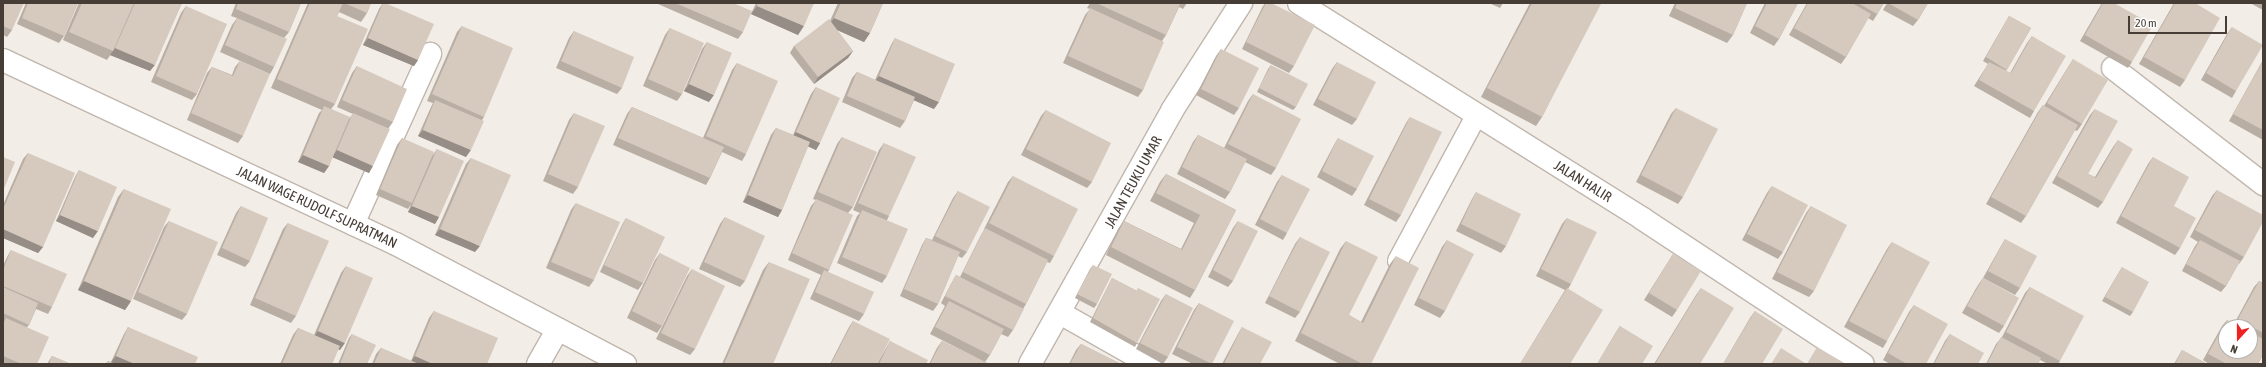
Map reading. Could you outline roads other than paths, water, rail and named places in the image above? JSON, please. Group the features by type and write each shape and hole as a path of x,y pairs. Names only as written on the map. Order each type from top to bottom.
{"street":[{"name":"JALAN TEUKU UMAR","path":"1030,364 1060,313 1173,109 1241,3"},
{"name":"JALAN HALIR","path":"1299,3 1643,219 1863,364"},
{"path":"353,224 430,54"},
{"name":"JALAN WAGE RUDOLF SUPRATMAN","path":"3,60 396,244 625,364"},
{"path":"2113,68 2263,184"},
{"path":"1060,313 1150,364"},
{"path":"538,364 558,329"}],"lane":[{"path":"1398,261 1477,114"}]}
